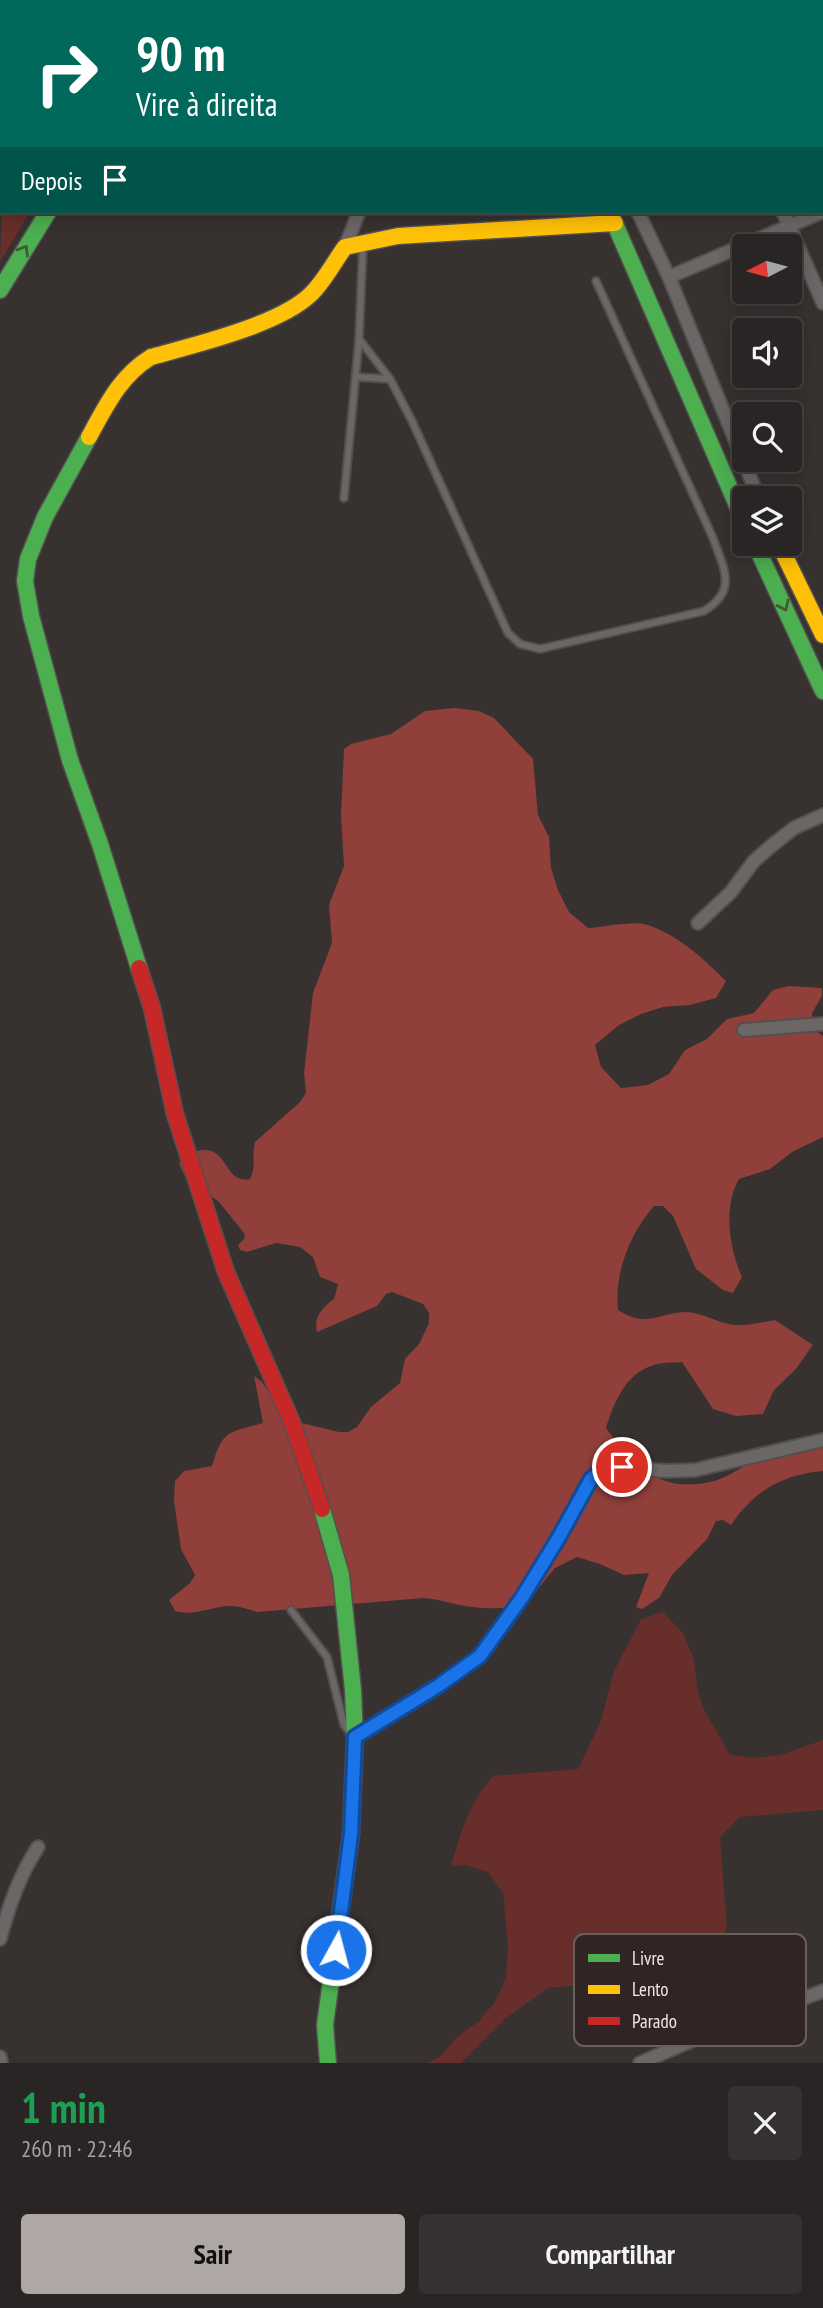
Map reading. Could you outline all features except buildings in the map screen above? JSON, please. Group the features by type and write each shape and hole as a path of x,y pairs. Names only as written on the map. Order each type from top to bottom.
{"main road":[{"path":"0,290 47,214"},
{"path":"328,2063 325,2025 351,1834 355,1737 341,1575 323,1508 293,1425 226,1272 179,1128 152,1008 70,760 31,616 25,581 28,559 45,517 107,404 133,368 151,356 259,324 292,308 311,294 345,247 398,236 613,217 732,486"},
{"path":"761,556 823,691"},
{"path":"785,556 823,635"}],"street":[{"path":"345,247 358,214"},
{"path":"639,214 669,276 754,486"},
{"path":"784,214 823,303"},
{"path":"669,276 817,214"},
{"path":"698,923 731,892 754,861 770,847 794,828 823,815"},
{"path":"744,1030 823,1024"},
{"path":"355,1737 438,1686 480,1656 523,1596 559,1537 585,1487 603,1469 622,1467 666,1471 695,1470 823,1440"},
{"path":"0,1939 10,1899 38,1847"},
{"path":"806,1998 823,1992"},
{"path":"640,2063 681,2046"},
{"path":"0,2057 2,2063"}],"lane":[{"path":"344,498 359,339 363,242"},
{"path":"359,339 390,379 412,421 508,633 520,644 540,649 704,611 724,594 724,568 713,538 596,281"},
{"path":"356,377 390,379"},
{"path":"291,1610 327,1657 344,1725 347,1733 355,1737"}],"shaded area":[{"path":"2,214 29,214 0,262"},
{"path":"454,708 479,711 494,718 533,759 538,815 549,837 551,868 558,890 569,912 588,928 632,923 656,928 688,947 726,981 716,998 690,1005 663,1007 641,1014 619,1025 595,1045 601,1067 621,1088 648,1085 669,1074 685,1050 707,1039 727,1019 754,1013 773,990 789,986 822,988 822,996 812,1013 813,1029 823,1036 823,1137 792,1152 770,1169 739,1179 729,1215 731,1241 742,1277 733,1293 723,1290 696,1269 673,1216 663,1206 654,1206 631,1241 621,1268 617,1296 618,1310 628,1316 645,1319 688,1312 738,1325 775,1320 813,1345 795,1370 774,1390 763,1414 736,1416 713,1409 682,1362 664,1363 644,1369 629,1382 617,1399 606,1428 639,1465 651,1474 679,1484 718,1480 768,1450 795,1441 823,1440 823,1471 794,1476 770,1487 749,1503 731,1525 723,1520 716,1521 707,1539 672,1575 659,1598 642,1609 636,1607 649,1573 624,1575 577,1557 555,1568 523,1607 478,1608 423,1598 257,1612 234,1606 190,1613 175,1611 169,1600 190,1583 195,1575 181,1549 174,1501 175,1481 184,1471 212,1466 220,1445 228,1434 263,1423 254,1376 262,1382 289,1420 348,1432 357,1427 371,1407 400,1383 405,1359 419,1344 429,1323 429,1313 423,1304 392,1292 386,1294 377,1306 317,1332 318,1317 334,1299 338,1284 320,1277 313,1257 300,1247 276,1243 247,1252 240,1250 238,1245 245,1238 244,1233 219,1202 186,1178 179,1164 184,1153 207,1150 219,1156 236,1177 250,1179 255,1142 300,1102 306,1093 304,1073 313,993 332,943 329,905 344,866 341,815 344,749 351,744 391,734 425,711"},
{"path":"663,1612 683,1633 694,1659 703,1708 730,1755 753,1758 780,1755 823,1740 823,1810 740,1817 720,1837 727,1927 725,1934 574,1934 574,1986 548,1988 505,2019 461,2063 428,2063 441,2056 457,2037 479,2021 495,2002 506,1978 508,1947 503,1893 488,1872 465,1865 451,1866 472,1808 493,1776 578,1769 601,1721 614,1671 641,1619"}],"traffic: fast":[{"path":"0,290 47,214"},
{"path":"611,215 732,493"},
{"path":"89,437 45,517 28,559 25,581 31,616 70,760 139,968"},
{"path":"761,556 823,691"},
{"path":"322,1509 341,1575 355,1737 351,1834 325,2025 328,2063"}],"traffic: slow":[{"path":"89,437 122,382 140,365 151,357 257,325 296,306 315,290 345,247 398,236 615,223"},
{"path":"785,556 823,635"}],"traffic: jam":[{"path":"139,968 152,1008 175,1114 226,1272 293,1425 322,1509"}],"route":[{"path":"336,1950 351,1834 355,1737 405,1708 480,1656 523,1596 591,1479 603,1469 622,1467"}]}
